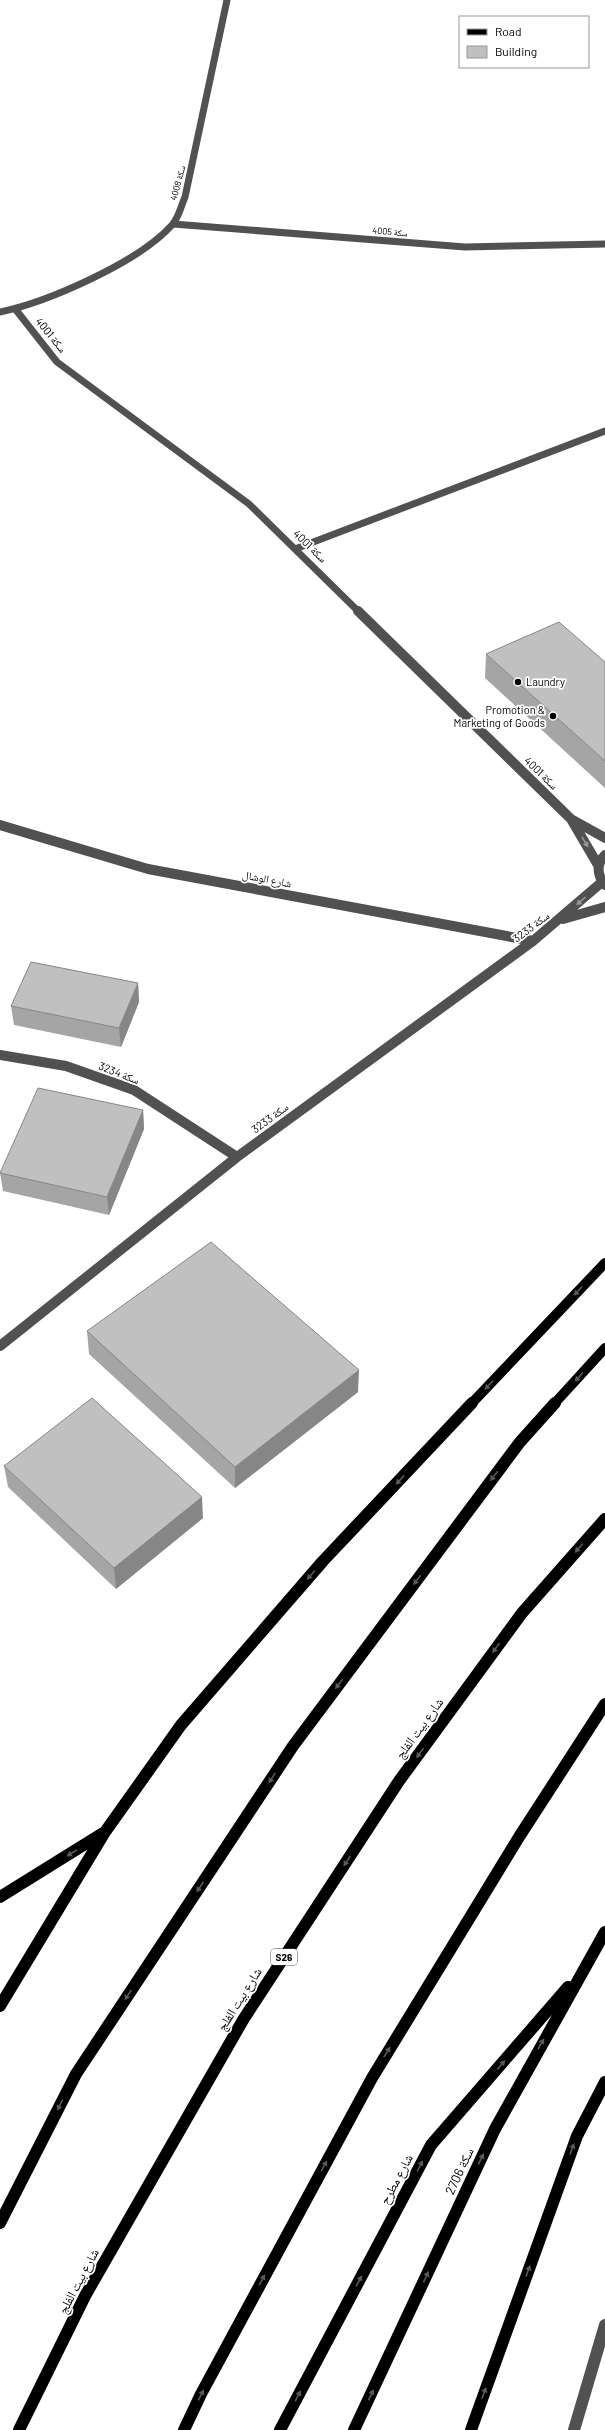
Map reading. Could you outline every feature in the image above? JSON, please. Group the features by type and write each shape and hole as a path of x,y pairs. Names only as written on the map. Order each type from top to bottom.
{"main road":[{"path":"0,2006 105,1832 181,1725 318,1567 605,1263"},
{"path":"0,2223 76,2074 293,1746 520,1442 605,1348"},
{"name":"شارع بيت الفلج","path":"19,2430 85,2296 243,2020 399,1781 522,1613 605,1519"},
{"path":"184,2430 201,2394 372,2078 519,1837 605,1704"},
{"path":"0,1897 105,1832"},
{"name":"سكة 2706","path":"354,2430 495,2129 605,1932"},
{"name":"شارع مطرح","path":"280,2430 431,2146 582,1971"},
{"path":"471,2430 577,2136 605,2082"}],"street":[{"name":"سكة 4008","path":"0,312 16,310 83,282 139,252 173,224 185,197 227,0"},
{"name":"سكة 4005","path":"173,224 465,247 605,244"},
{"name":"سكة 4001","path":"16,310 57,362 249,504 571,819 605,838"},
{"path":"295,549 605,431"},
{"name":"سكة 4001","path":"571,819 598,865 598,874 604,884"},
{"name":"شارع الوشال","path":"0,825 148,868 533,941"},
{"path":"598,865 605,855"},
{"name":"سكة 3233","path":"0,1346 237,1157 533,941 604,884"},
{"name":"سكة 3233","path":"561,919 605,907"},
{"name":"سكة 3234","path":"0,1055 66,1066 134,1090 237,1157"},
{"path":"574,2430 605,2325"}],"building":[{"path":"559,622 605,662 605,761 486,654"},
{"path":"31,962 138,983 119,1028 11,1006"},
{"path":"38,1088 143,1110 107,1197 0,1173"},
{"path":"211,1242 359,1370 235,1467 87,1331"},
{"path":"92,1398 202,1497 114,1568 4,1466"}],"place":[{"name":"Laundry","path":"518,682"},
{"name":"Promotion & Marketing of Goods","path":"553,716"}]}
